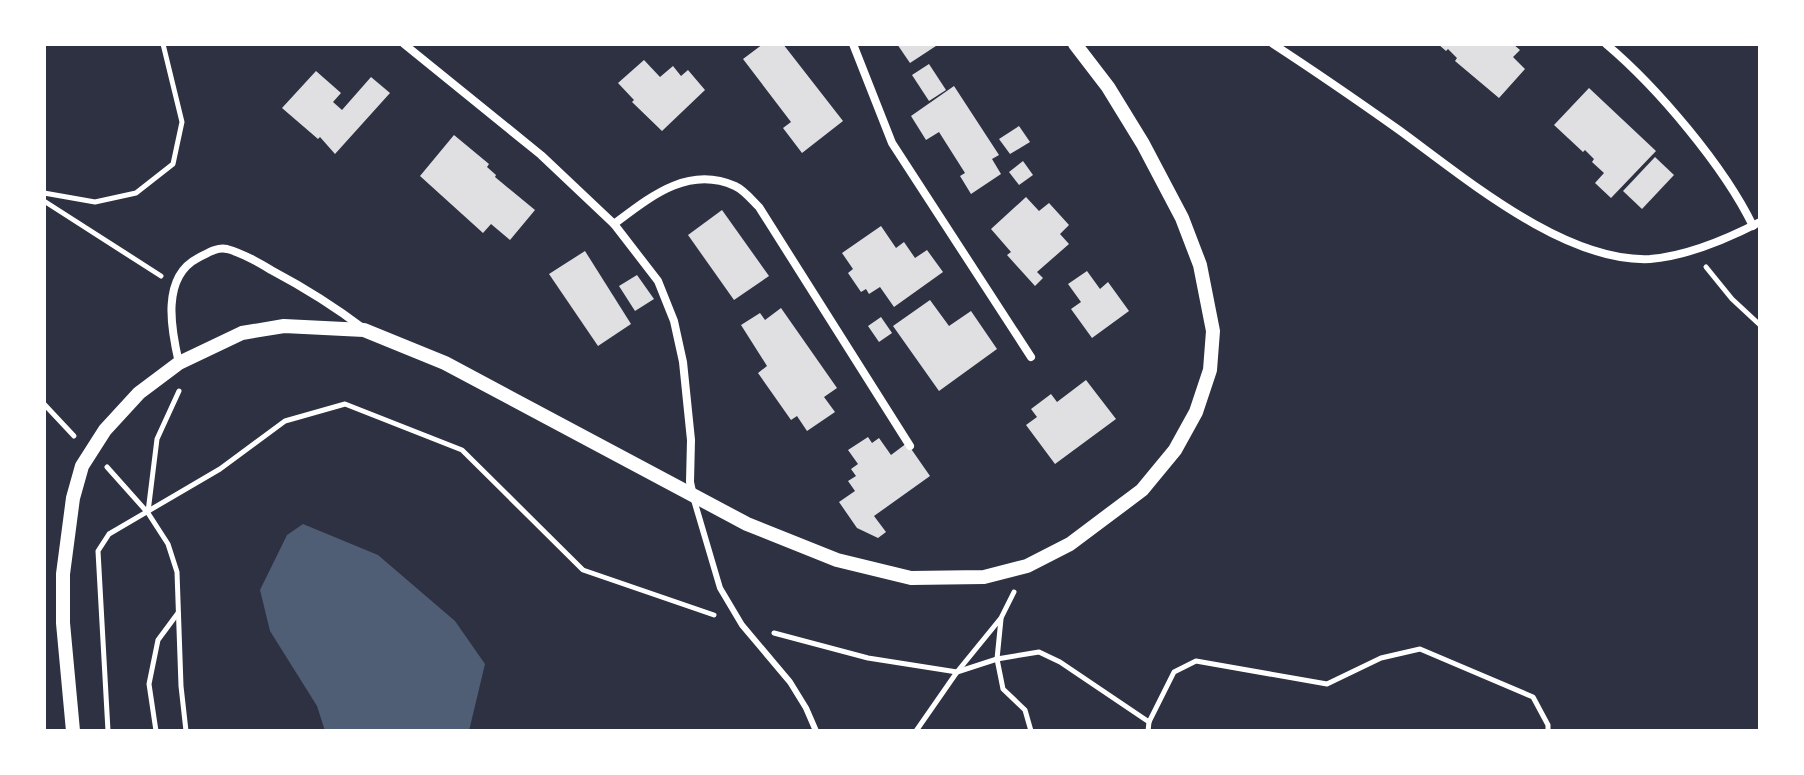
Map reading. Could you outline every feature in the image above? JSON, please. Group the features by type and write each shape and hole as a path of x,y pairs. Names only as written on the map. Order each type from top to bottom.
{"street":[{"path":"404,44 541,155 614,224 658,281 674,321 683,362 693,497"},
{"path":"853,44 892,143 1031,357"},
{"path":"179,363 173,335 174,284 193,260 214,249 227,249 322,297 364,330 445,363 747,524 837,560 911,578 984,577 1027,566 1070,544 1142,490 1175,450 1196,412 1210,370 1213,331 1200,265 1182,218 1143,144 1108,87 1075,44"},
{"path":"1273,44 1527,222 1605,255 1650,259 1693,250 1756,224 1701,146 1633,66 1606,44"},
{"path":"614,224 657,191 682,182 710,178 738,187 759,207 910,446"},
{"path":"73,731 63,623 63,574 73,498 82,466 105,430 139,393 179,363 242,333 284,326 364,330"}],"lane":[{"path":"693,497 720,588 742,625 790,682 816,731"}],"path":[{"path":"44,193 95,202 136,193 173,164 182,122 163,44"},
{"path":"44,201 174,284"},
{"path":"1693,250 1732,299 1760,325"},
{"path":"179,363 183,377 157,439 148,513 168,544 177,572 181,686 186,731"},
{"path":"108,731 98,551 109,534 220,469 285,421 345,404 462,450 583,570 742,625 868,658 957,672 997,659 1039,652 1060,662 1149,722"},
{"path":"916,731 957,672 1001,618 1027,566"},
{"path":"156,731 149,684 158,640 178,613"},
{"path":"1001,618 997,659 1003,689 1025,710 1031,731"},
{"path":"1148,731 1149,722 1174,672 1196,661 1327,684 1381,658 1420,649 1533,697 1548,725 1548,731"}],"water":[{"path":"303,524 378,555 455,621 485,664 469,731 325,731 317,706 270,631 260,590 287,535"}],"building":[{"path":"763,44 783,44 843,121 802,153 783,128 791,122 743,59"},
{"path":"897,44 939,44 910,63"},
{"path":"1438,44 1513,44 1520,50 1513,57 1525,69 1499,98 1455,61 1457,58 1448,49 1446,51"},
{"path":"644,60 660,77 673,66 681,76 688,70 705,90 662,131 632,102 634,100 618,83"},
{"path":"929,64 946,90 929,101 912,75"},
{"path":"316,71 341,93 333,102 342,110 371,77 390,93 335,154 320,137 318,139 282,108"},
{"path":"954,86 999,155 992,159 1001,174 971,194 960,176 965,173 939,132 926,140 911,116"},
{"path":"1589,88 1656,151 1611,198 1595,183 1604,173 1592,162 1594,159 1554,125"},
{"path":"1019,126 1030,142 1010,154 999,139"},
{"path":"454,135 489,164 487,167 495,177 535,210 510,240 491,224 483,233 420,176"},
{"path":"1655,157 1674,175 1642,209 1623,191"},
{"path":"1023,161 1033,175 1019,185 1009,172"},
{"path":"1026,197 1039,211 1049,203 1069,225 1060,234 1069,244 1037,272 1043,278 1035,286 1007,255 1011,252 991,229"},
{"path":"722,210 769,276 734,300 688,235"},
{"path":"881,226 896,248 904,242 915,258 927,250 943,272 894,307 880,287 869,294 866,289 861,292 848,273 853,269 842,253"},
{"path":"585,251 631,324 598,346 549,274"},
{"path":"1087,271 1100,289 1108,282 1129,311 1092,338 1071,309 1081,302 1068,284"},
{"path":"637,275 654,299 635,311 619,286"},
{"path":"930,300 949,326 971,311 997,349 939,391 893,326"},
{"path":"781,308 837,388 824,397 835,412 807,431 797,416 791,420 758,373 767,366 741,325 760,313 765,320"},
{"path":"881,317 892,333 879,342 868,326"},
{"path":"1086,380 1116,419 1055,464 1026,425 1037,417 1031,409 1051,394 1057,402"},
{"path":"868,437 872,443 879,438 891,455 907,443 930,476 874,516 886,532 878,538 857,528 839,502 855,491 848,481 856,476 851,469 858,464 848,450"}]}
